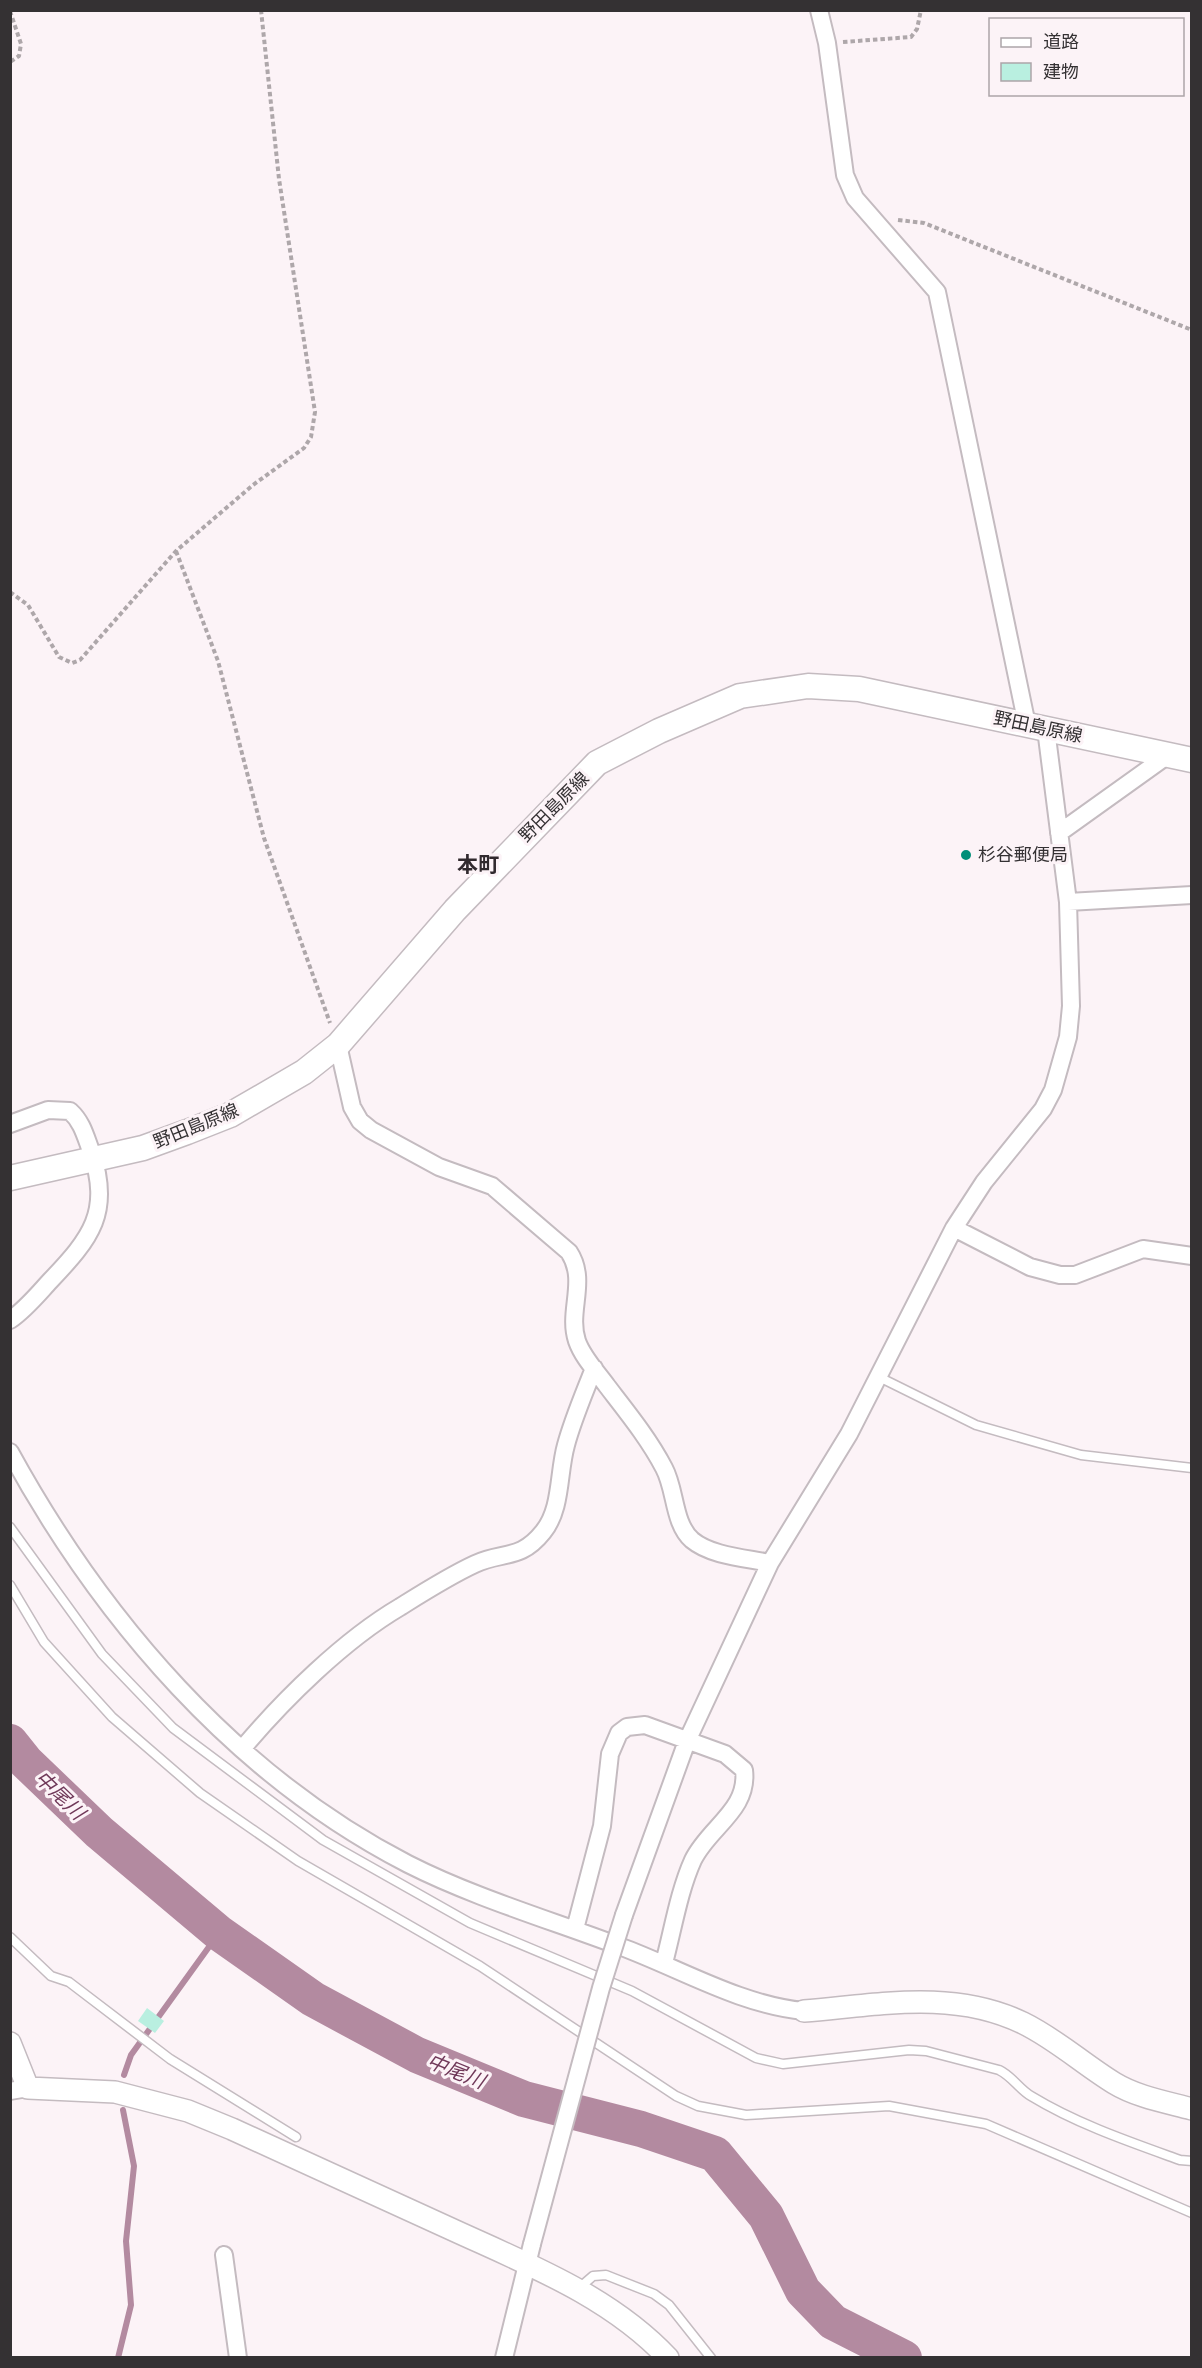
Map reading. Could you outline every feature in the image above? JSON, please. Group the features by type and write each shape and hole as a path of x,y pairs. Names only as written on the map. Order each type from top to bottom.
{"main road":[{"name":"野田島原線","path":"10,1178 143,1148 230,1115 304,1072 338,1045 455,910 548,811 597,763 659,731 740,696 808,686 859,689 1191,760"}],"street":[{"path":"504,2358 529,2254 601,1988 624,1915 687,1742 770,1563 849,1434 954,1228 984,1182 1043,1109 1053,1090 1066,1046 1071,1006 1068,902 1059,833 1037,727 937,292 869,218 855,198 845,176 827,43 819,10"},
{"path":"1059,833 1168,755"},
{"path":"1068,902 1191,896"},
{"path":"338,1045 352,1107 360,1121 371,1130 440,1167 492,1186 569,1252 578,1273 576,1339 665,1470 683,1529 690,1538 698,1545 720,1552 770,1563"},
{"path":"10,1124 48,1110 70,1111 81,1121 94,1159 101,1202 89,1237 10,1320"},
{"path":"954,1228 1030,1267 1060,1275 1075,1275 1143,1249 1191,1257"},
{"path":"242,1749 271,1714 355,1639 398,1608 476,1563 514,1555 543,1533 554,1510 565,1448 573,1419 594,1368"},
{"path":"10,1452 35,1497 92,1583 160,1669 242,1749 321,1811 408,1864 664,1963 756,2002 804,2011 908,2001 953,2002 995,2011 1024,2023 1054,2041 1116,2084 1137,2094 1191,2109"},
{"path":"574,1929 602,1826 614,1742 627,1727 635,1724 655,1728 687,1742 725,1754 736,1760 744,1770 745,1781 741,1796 734,1810 693,1859 664,1963"},
{"path":"10,2043 19,2089 115,2092 188,2111 232,2129 529,2254 576,2290 617,2312 645,2332 668,2358"},
{"path":"224,2256 238,2358"}],"lane":[{"path":"879,1377 976,1425 1082,1455 1191,1468"},
{"path":"10,1527 102,1654 173,1728 323,1840 470,1923 632,1991 756,2058 783,2064 909,2050 926,2051 999,2070 1009,2075 1029,2095 1113,2135 1180,2160 1191,2161"},
{"path":"10,1585 44,1642 112,1718 200,1793 298,1861 480,1966 676,2096 698,2106 746,2115 889,2106 986,2124 1191,2213"},
{"path":"10,1937 51,1976 69,1982 149,2043 296,2137"},
{"path":"576,2290 593,2276 606,2275 654,2294 669,2305 711,2358"}],"path":[{"path":"10,592 28,605 59,657 72,663 80,660 176,551 304,448 314,424 315,412 279,179 261,10"},
{"path":"827,43 902,40 911,37 917,29 921,10"},
{"path":"10,11 21,44 19,56 10,62"},
{"path":"869,218 924,223 1191,330"},
{"path":"176,551 218,662 264,838 338,1045"}],"building":[{"path":"147,2008 164,2021 155,2033 138,2021"}],"waterway":[{"name":"中尾川","path":"10,1742 26,1762 99,1832 219,1933 313,1999 417,2055 524,2099 641,2129 715,2154 766,2216 803,2291 833,2322 904,2358"},
{"path":"124,2075 131,2055 219,1933"},
{"path":"118,2358 131,2305 126,2241 134,2166 123,2110"}],"place":[{"name":"杉谷郵便局","path":"966,855"}],"district":[{"name":"本町","path":"478,865"}]}
